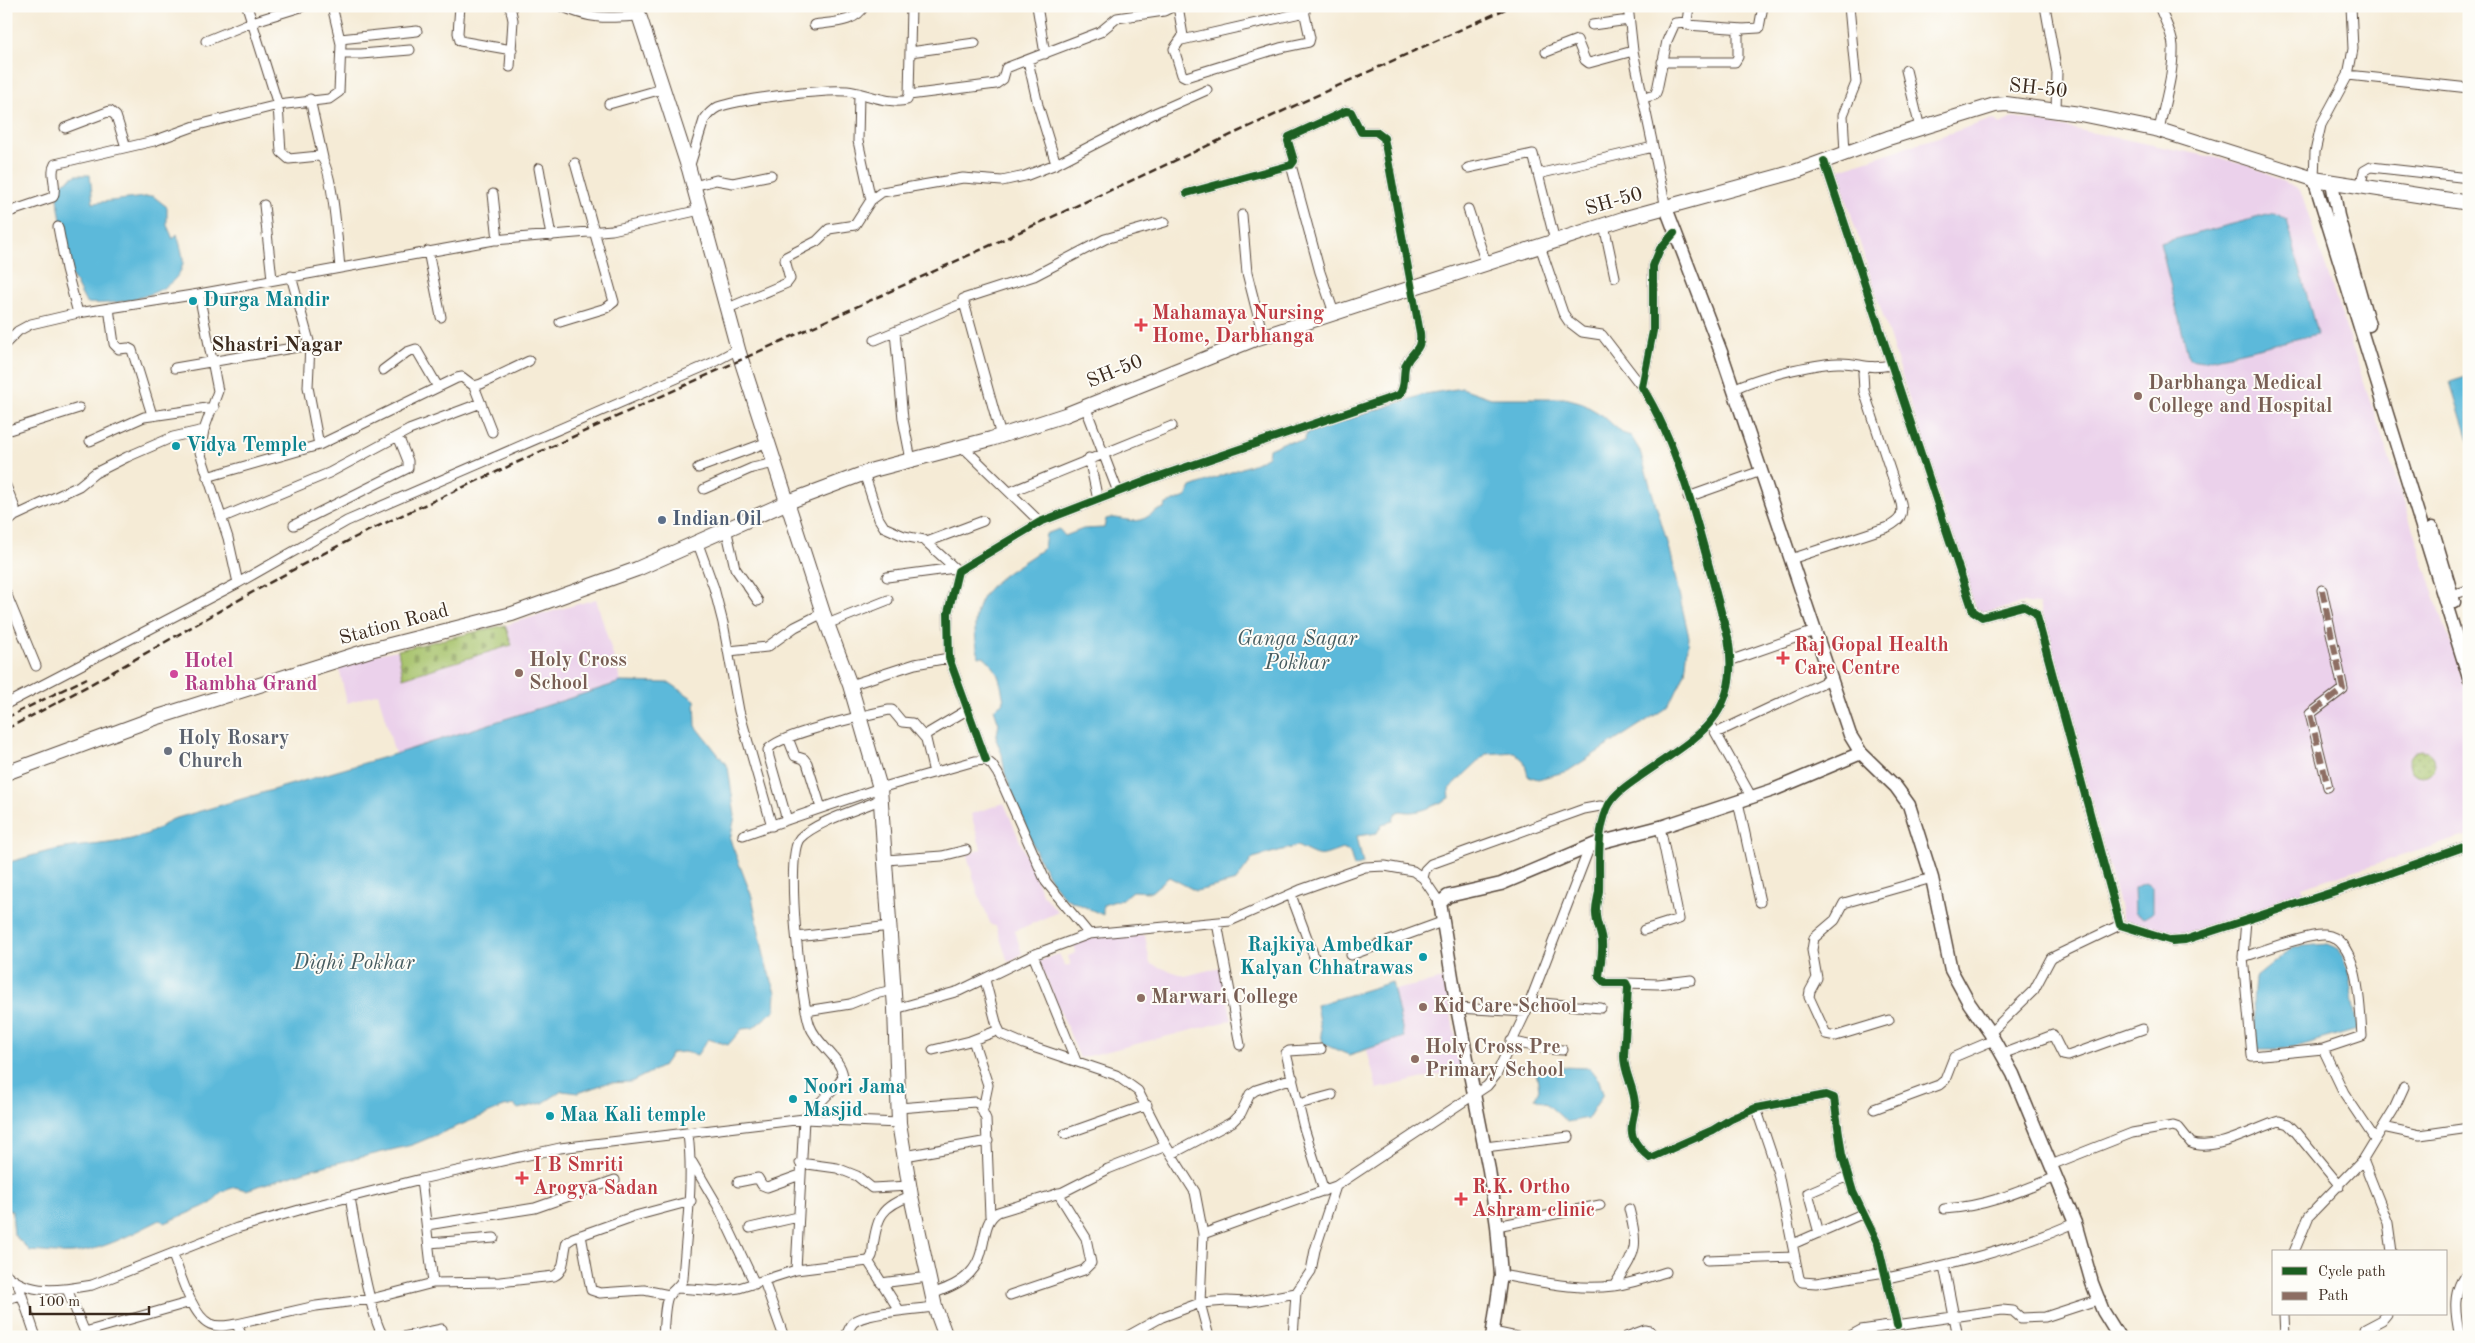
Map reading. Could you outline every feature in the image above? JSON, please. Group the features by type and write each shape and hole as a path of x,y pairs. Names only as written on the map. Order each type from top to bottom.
{"main road":[{"path":"637,11 689,169 738,349 825,618 860,716 881,793 894,990 899,1123 910,1191 933,1301 946,1337"},
{"name":"SH-50","path":"788,502 864,473 1000,436 1085,406 1263,336 1604,225 1794,172 1920,128 1995,105 2006,104 2056,110 2159,130 2314,179 2469,203"},
{"name":"Station Road","path":"6,773 158,717 370,650 512,614 637,569 788,502"}],"street":[{"path":"247,6 278,105 280,148 286,158 319,156 323,158"},
{"path":"6,213 53,197 55,192 52,171 55,164 154,141 198,125 278,105 310,99 329,99 337,95 340,87 342,54 332,6"},
{"path":"460,6 458,33 460,41 512,50"},
{"path":"510,6 513,20 510,68"},
{"path":"560,6 581,15 592,17 637,11"},
{"path":"814,25 852,18 861,12 864,6"},
{"path":"689,169 704,120 708,114 718,107 734,103 830,91 859,93 897,101 907,100 909,96 911,6"},
{"path":"1037,6 1045,54"},
{"path":"909,96 996,84 1003,79 1006,68 1100,32 1112,20 1164,11 1174,6"},
{"path":"1178,6 1182,40"},
{"path":"1628,6 1633,51 1666,208 1734,388 1850,735 1861,753 1896,786 1909,805 1932,878 1952,970 1969,1004 1992,1036 2013,1074 2075,1224 2092,1283 2100,1299 2103,1311 2119,1337"},
{"path":"1643,98 1654,95 1657,90 1662,62 1674,24 1687,22 1689,6"},
{"path":"1687,25 1756,30 1760,26 1763,6"},
{"path":"1845,154 1843,115 1856,83 1850,6"},
{"path":"2045,6 2057,73 2056,110"},
{"path":"2159,130 2172,62 2173,46 2170,29 2160,6"},
{"path":"2351,6 2353,49 2348,75 2321,125 2315,152 2314,179 2428,529"},
{"path":"206,41 252,22 301,7"},
{"path":"1304,9 1310,38 1308,42 1280,48 1186,77 1182,75 1179,69 1174,49 1175,45 1182,40 1304,9"},
{"path":"1592,25 1629,20"},
{"path":"1662,62 1736,62 1738,57 1738,32 1745,28"},
{"path":"340,39 359,39 417,31"},
{"path":"1546,52 1577,40 1585,60 1589,63 1633,51"},
{"path":"910,52 975,43"},
{"path":"342,54 410,50"},
{"path":"1028,61 1038,106 1056,164"},
{"path":"1906,70 1920,128"},
{"path":"2348,75 2469,88"},
{"path":"608,104 662,89"},
{"path":"726,309 787,283 790,279 785,260 786,257 817,241 829,229 855,225 871,200 882,192 896,188 964,178 1002,181 1056,164 1157,112 1207,90"},
{"path":"859,93 858,141 871,200"},
{"path":"310,99 333,202 340,268"},
{"path":"65,128 110,111 119,122 126,147"},
{"path":"887,577 957,570 1040,522 1118,492 1399,394 1403,388 1405,366 1418,349 1421,340 1412,287 1382,135 1376,132 1361,132 1353,114 1346,111 1289,137 1288,141 1294,161 1291,165 1320,272 1334,313"},
{"path":"1538,174 1653,147"},
{"path":"1468,168 1530,153 1535,157 1555,241"},
{"path":"1824,161 1973,611 1982,617 2023,606 2036,613 2120,925"},
{"path":"560,322 606,308 614,302 575,163"},
{"path":"1187,192 1291,165"},
{"path":"2360,187 2364,171 2371,167 2469,178"},
{"path":"539,168 551,236"},
{"path":"694,186 716,180 733,182 771,175"},
{"path":"2332,182 2338,216 2428,529 2440,589 2448,595 2469,647"},
{"path":"492,194 498,240"},
{"path":"264,205 272,279"},
{"path":"1468,209 1486,263"},
{"path":"6,343 18,331 31,324 78,313 199,294 272,279 498,240 594,233 700,210"},
{"path":"1242,215 1247,273 1263,336"},
{"path":"1000,436 963,299 1034,276 1105,239 1165,222"},
{"path":"1604,225 1615,277"},
{"path":"58,226 66,269 78,313"},
{"path":"1642,387 1653,331 1653,266 1660,249 1674,233"},
{"path":"1203,1234 1324,1192 1336,1186 1487,1086 1496,1075 1526,1012 1594,845 1607,807 1616,795 1629,784 1710,725 1725,699 1732,660 1728,637 1688,497 1662,423 1642,387 1602,335 1586,334 1569,322 1563,313 1540,246"},
{"path":"428,251 441,317"},
{"path":"291,276 310,345 308,387 319,445"},
{"path":"199,294 218,392 204,430 200,452 221,518 238,583"},
{"path":"875,340 963,303"},
{"path":"109,308 114,344 119,349 128,348 132,350 152,415"},
{"path":"895,332 903,419 911,460"},
{"path":"176,368 310,345"},
{"path":"383,370 407,352 416,349 438,387"},
{"path":"6,704 238,583 346,521 712,363 738,349"},
{"path":"474,386 529,361"},
{"path":"1734,388 1756,379 1831,364 1849,364 1865,368 1890,365"},
{"path":"1791,559 1888,527 1901,518 1903,511 1902,503 1864,391 1863,373 1865,368"},
{"path":"207,476 319,445 462,377 474,386 492,432"},
{"path":"221,518 329,473 398,436 442,416 481,403"},
{"path":"1085,406 1118,492"},
{"path":"90,441 152,415 214,407"},
{"path":"6,431 79,408"},
{"path":"1010,492 1089,458 1172,426"},
{"path":"6,524 15,516 79,486 95,473 127,457 172,437 204,430"},
{"path":"294,525 408,468 408,461 398,436"},
{"path":"698,468 768,442"},
{"path":"963,447 1040,522"},
{"path":"1089,458 1098,500"},
{"path":"704,489 752,468 775,462"},
{"path":"1688,497 1761,471"},
{"path":"864,473 881,524 904,536 920,538 957,570"},
{"path":"6,486 15,508 15,516"},
{"path":"926,542 983,521"},
{"path":"726,528 735,568 758,601"},
{"path":"698,541 714,588 729,651 739,711 772,826"},
{"path":"957,570 948,613 949,658 967,710 986,760 998,774 1046,882 1089,934"},
{"path":"2322,590 2343,689 2310,714 2328,787"},
{"path":"2448,595 2469,590"},
{"path":"6,593 11,618 36,666"},
{"path":"2448,595 2469,678"},
{"path":"729,651 767,647 795,627 888,600"},
{"path":"1732,660 1814,631"},
{"path":"850,685 915,664 949,658"},
{"path":"1716,733 1831,679"},
{"path":"787,820 768,757 768,750 774,743 788,738 860,716 892,710 902,722 912,723 925,738 934,773"},
{"path":"925,738 927,733 967,710"},
{"path":"1710,725 1752,798"},
{"path":"788,738 793,753 804,759 807,763 821,808"},
{"path":"1440,903 1448,896 1501,884 1594,845 1660,827 1752,798 1861,753"},
{"path":"743,835 821,808 881,793 934,773 986,760"},
{"path":"796,1270 800,1163 804,1119 839,1083 843,1076 839,1065 811,1029 806,1011 796,936 794,881 797,843 818,826 881,793"},
{"path":"1738,802 1760,902"},
{"path":"1423,878 1425,870 1430,864 1584,809 1600,806 1607,807"},
{"path":"1644,930 1680,919 1660,827"},
{"path":"1594,845 1599,890 1596,912 1602,942 1599,977 1605,983 1658,984 1691,980"},
{"path":"1874,1108 1939,1085 1945,1080 1954,1057 1992,1036 2034,990 2045,966 2051,958 2120,925 2172,941 2199,936 2469,845"},
{"path":"886,860 942,856 966,850"},
{"path":"895,1009 959,991 1033,955 1089,934 1217,923 1244,917 1291,895 1365,867 1402,868 1413,871 1423,878 1440,903 1457,1008 1485,1147 1497,1226 1501,1275 1492,1334 1517,1337"},
{"path":"1889,1020 1836,1036 1826,1034 1809,997 1817,978 1812,943 1817,934 1835,920 1844,903 1932,878"},
{"path":"1291,895 1316,962"},
{"path":"2243,957 2304,938 2326,935 2341,942 2350,954 2359,993 2362,1036 2323,1049 2252,1056 2243,957 2246,920"},
{"path":"1350,955 1442,922"},
{"path":"1217,923 1240,1045"},
{"path":"796,936 890,926"},
{"path":"1033,955 1076,1061"},
{"path":"985,980 999,1030 1002,1034 1017,1042 1076,1061 1128,1082 1147,1105 1166,1146 1196,1192 1203,1234 1200,1303 1209,1337"},
{"path":"1626,983 1629,992 1624,1068 1632,1085 1635,1107 1632,1134 1641,1150 1650,1158 1756,1108 1832,1096 1835,1101 1836,1121 1848,1176 1878,1244 1897,1325"},
{"path":"806,1011 850,1004 875,994 894,990"},
{"path":"1530,1002 1601,1008"},
{"path":"1457,1008 1526,1012"},
{"path":"2002,1054 2053,1035 2063,1055 2068,1056 2142,1029"},
{"path":"933,1050 974,1040 999,1030"},
{"path":"845,1337 852,1323 856,1320 933,1301 970,1273 984,1247 987,1223 990,1216 988,1141 983,1109 988,1085 974,1040"},
{"path":"1512,1041 1546,1049 1564,1050"},
{"path":"1321,1049 1289,1050 1286,1053 1324,1192"},
{"path":"2323,1049 2344,1092 2375,1138"},
{"path":"1172,1154 1232,1122 1240,1113 1250,1094 1256,1090 1293,1078"},
{"path":"2295,1250 2309,1216 2363,1160 2383,1127 2404,1086"},
{"path":"1299,1104 1332,1095"},
{"path":"899,1108 975,1102 983,1109"},
{"path":"1065,1134 1147,1105"},
{"path":"1756,1108 1778,1173 1799,1278 1802,1282 1809,1283 1886,1275 1944,1266 2032,1242 2075,1224"},
{"path":"6,1274 18,1284 41,1290 92,1286 237,1228 421,1179 560,1148 804,1119 899,1123"},
{"path":"2051,1165 2105,1142 2132,1133 2173,1126 2179,1128 2191,1143 2205,1146 2279,1121 2288,1124 2294,1130 2340,1186"},
{"path":"2383,1127 2420,1135 2469,1128"},
{"path":"663,1337 669,1295 678,1288 683,1279 691,1201 692,1162 688,1134"},
{"path":"1485,1147 1569,1137"},
{"path":"905,1156 988,1141"},
{"path":"990,1216 1058,1193 1108,1169 1166,1146"},
{"path":"2363,1160 2388,1223 2392,1250"},
{"path":"692,1162 719,1208 754,1284"},
{"path":"800,1163 836,1168 856,1176 872,1188 910,1191"},
{"path":"738,1182 758,1178 762,1185 767,1187 800,1175"},
{"path":"1819,1233 1808,1193 1848,1176"},
{"path":"1944,1209 1961,1208 2000,1200 2056,1177"},
{"path":"421,1179 434,1283"},
{"path":"427,1225 535,1208 615,1180"},
{"path":"1293,1337 1296,1292 1311,1272 1315,1250 1336,1186"},
{"path":"678,1288 718,1291 754,1284 796,1270 868,1261 872,1255 877,1225 883,1212 893,1202 910,1191"},
{"path":"1010,1295 1084,1270 1091,1263 1086,1238 1058,1193"},
{"path":"350,1197 371,1299 380,1331 384,1337"},
{"path":"173,1255 191,1302 205,1321 216,1326 237,1324 316,1306 371,1299 434,1283 500,1282 554,1276 559,1274 562,1267 567,1242 581,1235 636,1216 691,1201"},
{"path":"1497,1226 1600,1205"},
{"path":"1614,1286 1632,1256 1636,1242 1629,1209"},
{"path":"1793,1244 1864,1213"},
{"path":"750,1228 798,1217"},
{"path":"581,1235 591,1290 600,1293 644,1290 669,1295"},
{"path":"429,1243 494,1238"},
{"path":"1707,1260 1795,1257"},
{"path":"868,1261 900,1310"},
{"path":"1944,1266 1958,1337"},
{"path":"2460,1337 2455,1302 2462,1278 2469,1270"},
{"path":"1501,1275 1576,1287 1614,1286 1666,1272"},
{"path":"881,1283 928,1277"},
{"path":"764,1280 784,1337"},
{"path":"18,1284 36,1337"},
{"path":"67,1289 86,1334 191,1302"},
{"path":"1126,1337 1162,1317 1200,1303 1247,1302 1296,1292"},
{"path":"6,1299 22,1295"},
{"path":"1848,1337 1861,1330 2002,1310 2013,1311 2021,1318 2038,1319 2100,1299"},
{"path":"2284,1316 2285,1337"},
{"path":"2366,1337 2365,1329 2382,1320 2385,1316"},
{"path":"237,1324 242,1337"},
{"path":"216,1326 220,1337"},
{"path":"403,1337 442,1329"},
{"path":"1626,1337 1645,1330 1650,1331 1654,1337"}],"shaded area":[{"name":"Darbhanga Medical College and Hospital","path":"2014,117 2247,164 2300,190 2469,698 2469,835 2301,887 2304,896 2189,934 2173,937 2123,920 2039,604 2024,603 1984,613 1975,608 1837,170 1993,119 2000,124"},
{"name":"Holy Cross School","path":"596,599 621,682 395,754 378,693 347,703 339,668 371,655 398,650 403,678 512,645 505,625"},
{"path":"1004,803 1042,894 1058,912 1015,931 1022,954 1008,962 996,926 991,925 978,894 967,855 981,849 971,814"},
{"name":"Marwari College","path":"1145,935 1150,964 1185,976 1221,967 1232,1020 1080,1058 1039,961 1059,954 1065,966 1071,965 1068,956 1076,953 1074,942 1090,937"},
{"name":"Holy Cross Pre Primary School","path":"1444,979 1462,1069 1377,1089 1367,1050 1404,1036 1394,990"}],"green space":[{"path":"505,625 512,645 403,678 398,650"},
{"path":"2422,750 2431,754 2435,763 2431,772 2422,776 2413,772 2409,763 2413,754"}],"water":[{"path":"76,175 90,175 93,203 153,196 167,207 167,225 173,239 177,234 183,261 178,275 169,284 156,292 126,301 97,304 86,303 69,270 58,197 61,184"},
{"path":"2275,213 2287,220 2317,334 2203,361 2189,359 2160,243"},
{"path":"2469,376 2469,443 2450,382"},
{"name":"Ganga Sagar Pokhar","path":"1462,388 1491,398 1565,398 1580,402 1602,415 1622,433 1631,436 1640,451 1668,546 1689,637 1685,673 1674,697 1666,708 1568,771 1538,779 1528,776 1524,761 1514,752 1486,754 1449,789 1450,798 1420,811 1400,811 1395,814 1393,821 1382,824 1377,833 1357,836 1363,864 1354,867 1350,852 1342,849 1328,854 1316,855 1297,846 1253,858 1236,881 1205,889 1196,891 1169,877 1151,892 1132,891 1122,899 1103,905 1103,915 1065,898 1052,882 1038,857 1005,774 1002,754 996,739 999,724 994,709 1004,702 1002,689 993,666 983,656 979,657 975,635 976,617 980,602 988,590 1012,570 1044,548 1046,534 1059,529 1065,536 1083,529 1104,528 1106,519 1110,518 1132,521 1141,520 1165,508 1166,504 1186,497 1191,487 1258,462 1268,456 1269,449 1285,442 1304,441 1307,433 1425,394"},
{"name":"Dighi Pokhar","path":"621,682 670,683 695,700 696,726 728,767 735,816 730,840 752,897 766,965 776,992 775,1010 753,1028 742,1029 728,1045 708,1039 697,1055 684,1052 672,1053 663,1066 631,1082 607,1083 578,1093 562,1091 543,1103 518,1109 514,1105 504,1107 412,1145 308,1170 246,1190 235,1187 221,1192 212,1203 165,1223 160,1220 96,1248 73,1253 30,1251 14,1235 12,1211 6,1209 6,863 55,850 115,842 145,835 158,829 170,820 395,754"},
{"path":"2145,883 2152,887 2152,913 2144,918 2135,913 2134,888"},
{"path":"2327,944 2339,949 2348,970 2357,1029 2288,1049 2257,1049 2253,1003 2255,978 2293,947"},
{"path":"1392,982 1404,1037 1349,1055 1323,1044 1316,1005"},
{"path":"1560,1067 1589,1068 1599,1080 1603,1094 1588,1118 1567,1122 1546,1103 1535,1098 1539,1089 1536,1070"}],"railway":[{"path":"6,729 98,680 280,577 372,529 1512,6"},
{"path":"6,718 87,678"}],"marked path":[{"path":"2322,590 2343,689 2310,714 2328,787"}],"cycle path":[{"path":"986,760 949,658 948,613 958,571 1040,522 1154,478 1399,395 1403,388 1404,372 1408,359 1420,344 1420,333 1384,138 1376,132 1361,132 1351,112 1346,111 1289,137 1288,141 1294,161 1291,165 1187,193"},
{"path":"1824,161 1973,611 1982,617 2023,606 2036,613 2120,925 2172,941 2185,940 2385,875 2469,845"},
{"path":"1674,233 1660,249 1653,266 1653,331 1642,387 1671,444 1693,508 1728,637 1731,665 1728,687 1721,706 1710,722 1679,750 1620,791 1609,804 1601,829 1599,891 1596,908 1596,918 1602,947 1599,977 1605,983 1626,983 1628,987 1624,1063 1635,1099 1632,1130 1636,1144 1650,1158 1713,1130 1731,1119 1756,1108 1826,1095 1834,1098 1842,1155 1853,1192 1878,1244 1897,1325"}],"place":[{"name":"Durga Mandir","path":"193,301"},
{"name":"Mahamaya Nursing Home, Darbhanga","path":"1141,325"},
{"name":"Darbhanga Medical College and Hospital","path":"2138,396"},
{"name":"Vidya Temple","path":"176,446"},
{"name":"Indian Oil","path":"662,520"},
{"name":"Raj Gopal Health Care Centre","path":"1783,658"},
{"name":"Holy Cross School","path":"519,673"},
{"name":"Hotel Rambha Grand","path":"174,674"},
{"name":"Holy Rosary Church","path":"168,751"},
{"name":"Rajkiya Ambedkar Kalyan Chhatrawas","path":"1423,957"},
{"name":"Marwari College","path":"1141,998"},
{"name":"Kid Care School","path":"1423,1007"},
{"name":"Holy Cross Pre Primary School","path":"1415,1059"},
{"name":"Noori Jama Masjid","path":"793,1099"},
{"name":"Maa Kali temple","path":"550,1116"},
{"name":"I B Smriti Arogya Sadan","path":"522,1178"},
{"name":"R.K. Ortho Ashram clinic","path":"1461,1199"}],"district":[{"name":"Shastri Nagar","path":"277,345"}]}
